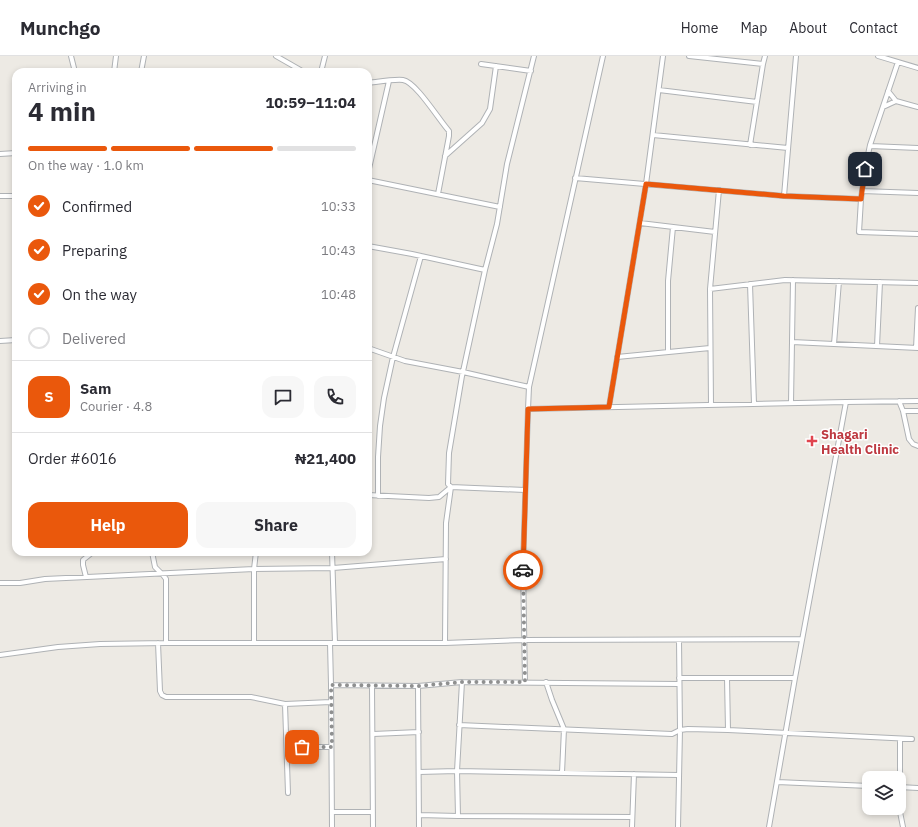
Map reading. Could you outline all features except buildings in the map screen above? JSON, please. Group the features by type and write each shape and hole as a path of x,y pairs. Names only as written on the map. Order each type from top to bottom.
{"street":[{"path":"71,56 73,68"},
{"path":"114,68 116,56"},
{"path":"142,68 144,56"},
{"path":"276,56 297,68"},
{"path":"322,68 324,56"},
{"path":"445,643 446,523 451,486 448,484 449,453 463,372 485,270 497,224 507,164 534,56"},
{"path":"525,682 523,566 529,387 603,56"},
{"path":"609,407 646,184 663,56"},
{"path":"689,56 763,64"},
{"path":"750,145 756,102 765,56"},
{"path":"784,196 796,56"},
{"path":"878,56 918,68"},
{"path":"898,62 870,146 862,191 859,232 918,234"},
{"path":"481,64 531,71"},
{"path":"445,156 482,123 490,109 496,66"},
{"path":"372,83 402,80 408,82 422,94 449,131 438,194"},
{"path":"372,155 389,81"},
{"path":"659,90 756,102"},
{"path":"888,91 896,101 918,107"},
{"path":"883,107 896,101"},
{"path":"653,135 788,148"},
{"path":"870,146 918,148"},
{"path":"0,154 12,153"},
{"path":"575,178 784,196 861,199"},
{"path":"372,181 500,207"},
{"path":"711,405 710,289 719,190"},
{"path":"862,191 918,192"},
{"path":"0,196 12,196"},
{"path":"640,223 715,232"},
{"path":"668,352 668,281 673,227"},
{"path":"372,248 421,256 485,270"},
{"path":"378,496 378,457 384,398 393,357 421,256"},
{"path":"710,289 785,280 918,283"},
{"path":"791,403 793,280"},
{"path":"834,344 838,281"},
{"path":"877,346 880,282"},
{"path":"750,284 754,404"},
{"path":"792,342 917,348 918,308"},
{"path":"0,341 12,340"},
{"path":"617,357 710,348"},
{"path":"372,349 405,361 529,387"},
{"path":"899,401 909,439 913,444 918,446"},
{"path":"528,409 918,401"},
{"path":"769,827 846,402"},
{"path":"903,412 918,411"},
{"path":"372,495 429,498 439,497 451,486 525,490"},
{"path":"86,577 83,560 88,556"},
{"path":"153,556 155,567 166,580 166,643"},
{"path":"254,643 254,569 256,556"},
{"path":"332,556 335,643"},
{"path":"0,583 20,583 45,579 161,573 254,569 333,568 446,559"},
{"path":"0,655 81,645 158,643 445,643 524,640 802,639"},
{"path":"678,827 680,730 679,640"},
{"path":"158,643 160,691 162,695 166,697 251,697 285,704 331,702"},
{"path":"330,643 332,827"},
{"path":"679,678 795,678"},
{"path":"727,678 728,730"},
{"path":"458,816 457,771 462,682"},
{"path":"331,685 418,686 462,682 679,684"},
{"path":"546,682 564,729 562,773"},
{"path":"372,686 373,827"},
{"path":"418,686 419,827"},
{"path":"285,704 288,793"},
{"path":"459,725 672,734 680,730 688,729 728,730 912,739"},
{"path":"373,734 418,732"},
{"path":"900,739 900,771"},
{"path":"287,747 332,747"},
{"path":"418,772 457,771 678,775"},
{"path":"632,827 634,774"},
{"path":"777,782 862,786"},
{"path":"906,788 918,788"},
{"path":"332,812 373,812"},
{"path":"419,815 632,817"},
{"path":"901,815 903,827"}],"way so far":[{"path":"302,747 332,747 331,685 418,686 462,682 525,682 523,570"}],"place":[{"name":"Shagari Health Clinic","path":"812,441"}],"route":[{"path":"523,570 528,409 609,407 646,184 784,196 861,199 865,169"}]}
